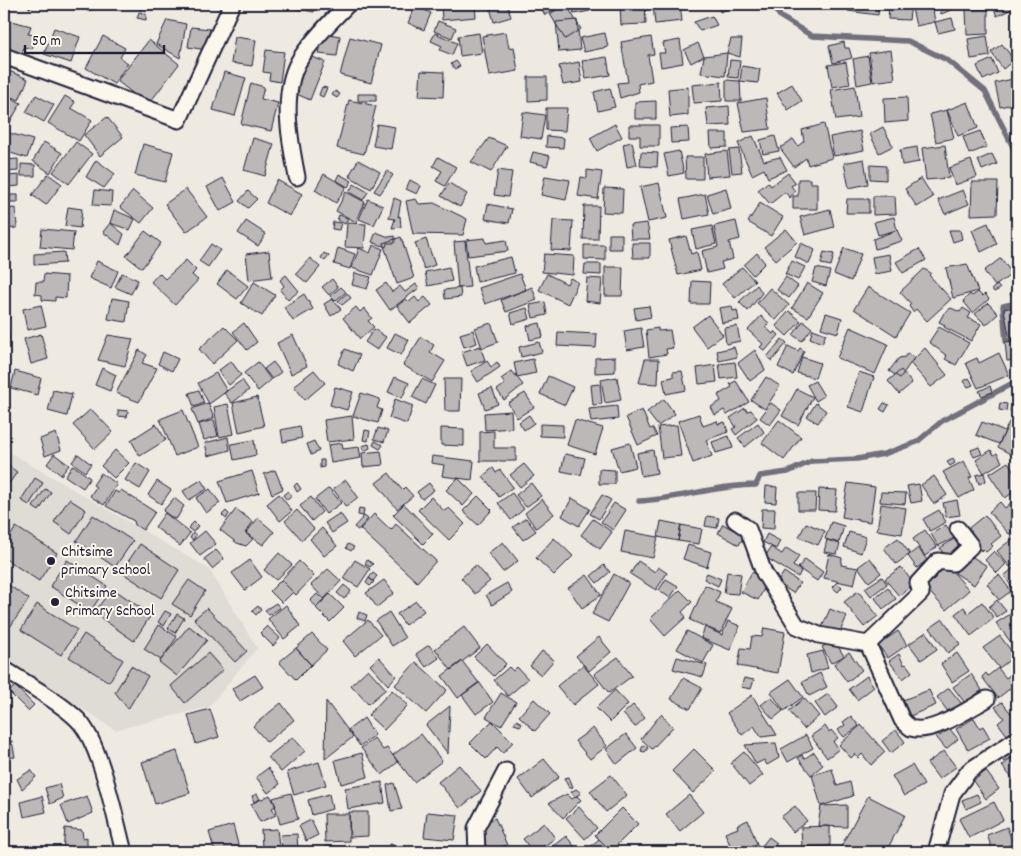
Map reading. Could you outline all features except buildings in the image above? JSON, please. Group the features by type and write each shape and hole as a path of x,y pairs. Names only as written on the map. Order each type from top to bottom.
{"street":[{"path":"4,56 179,120 216,43 232,4"},
{"path":"297,177 289,132 289,90 300,57 348,4"},
{"path":"735,520 748,528 764,573 797,626 819,635 868,644"},
{"path":"868,644 920,593 918,583 938,561 952,563 971,546 958,529"},
{"path":"868,644 902,720 911,728 926,728 939,725 987,699"},
{"path":"4,669 56,702 78,720 94,741 124,852"},
{"path":"936,852 952,794 969,771 1017,739"},
{"path":"477,852 476,828 506,772"}],"shaded area":[{"path":"4,449 209,569 257,648 209,707 115,730 4,657"}],"waterway":[{"path":"770,4 781,17 812,36 908,41 947,60 985,91 1017,155"},
{"path":"1017,308 1012,304 1003,306 1006,341 1017,340"},
{"path":"639,501 669,498 726,487 756,485 760,476 788,472 812,461 857,459 884,454 917,442 942,421 1011,384 1017,383"}],"place":[{"name":"Chitsime primary school","path":"51,561"},
{"name":"Chitsime Primary School","path":"55,602"}]}
